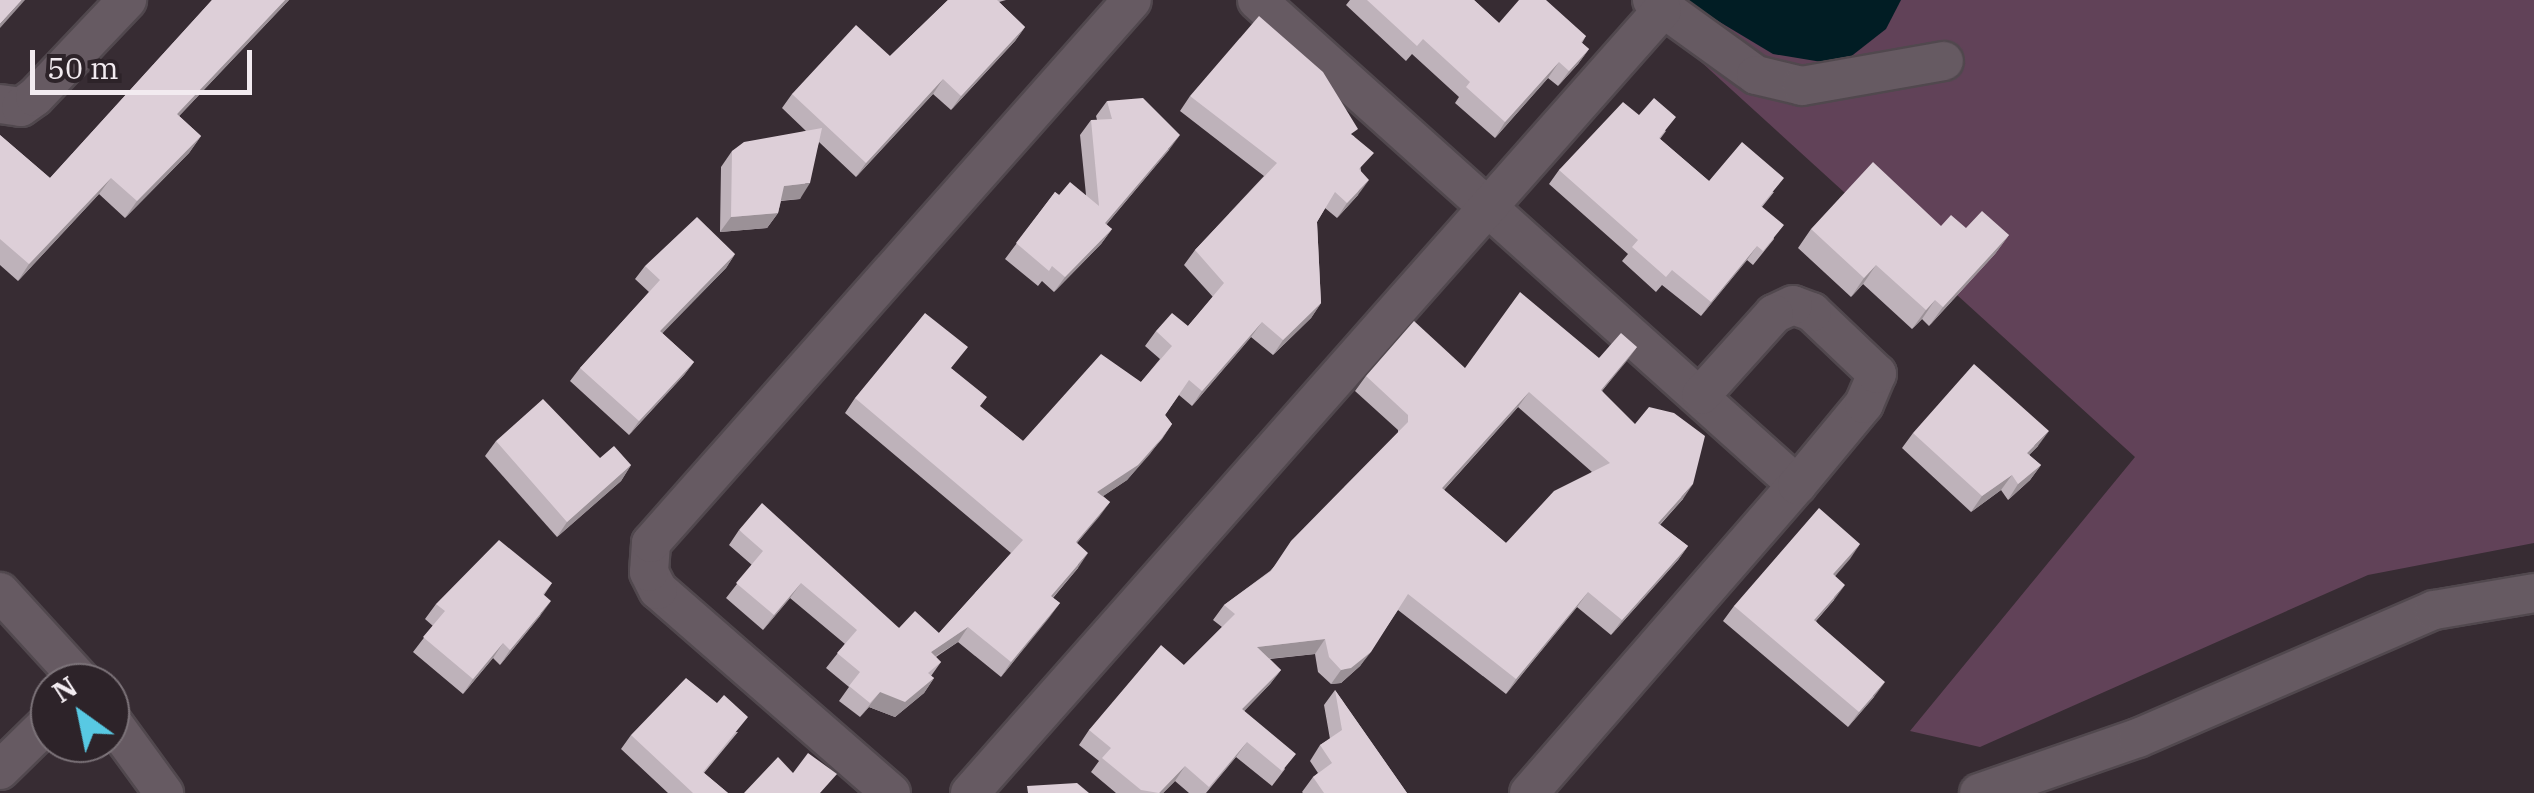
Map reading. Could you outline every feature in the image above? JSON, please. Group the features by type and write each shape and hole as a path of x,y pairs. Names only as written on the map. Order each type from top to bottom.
{"street":[{"path":"0,104 22,106 34,98 127,0"},
{"path":"891,793 658,590 648,572 650,543 1132,0"},
{"path":"1257,0 1488,202 1797,484"},
{"path":"970,793 1657,5 1756,75 1802,86 1944,61"},
{"path":"1529,793 1872,393 1872,363 1812,312 1794,305 1774,314 1701,395"},
{"path":"0,592 65,663"},
{"path":"1979,793 2138,738 2434,610 2534,593"},
{"path":"0,770 30,741"},
{"path":"130,746 164,793"}],"shaded area":[{"path":"1633,0 2534,0 2534,543 2368,575 1980,747 1910,731 2135,457"}],"water":[{"path":"1683,0 1901,0 1886,29 1840,65 1773,54"}],"building":[{"path":"0,0 22,0 0,24"},
{"path":"212,0 285,0 177,114 201,136 137,201 111,178 29,264 0,239 0,135 50,178"},
{"path":"948,0 997,0 1025,27 961,96 943,79 866,163 792,94 856,25 890,56"},
{"path":"1367,0 1474,0 1499,23 1519,0 1546,0 1586,36 1581,42 1589,49 1569,71 1559,62 1505,122 1466,87 1470,82 1423,39 1417,46"},
{"path":"1259,16 1323,72 1358,129 1351,134 1374,153 1359,169 1369,180 1347,203 1335,192 1317,222 1321,303 1283,340 1262,322 1202,391 1189,380 1165,415 1172,424 1161,439 1138,465 1097,492 1110,502 1076,542 1088,553 1051,596 1060,603 1011,662 968,627 931,652 941,662 928,673 934,678 905,702 880,692 870,703 849,686 860,672 837,653 857,630 801,583 774,615 736,583 763,551 739,530 762,503 899,628 915,611 939,633 1023,540 855,398 925,313 968,347 951,368 987,397 980,406 1023,441 1101,354 1141,382 1172,346 1156,331 1172,313 1188,326 1224,283 1195,250 1277,163 1190,96"},
{"path":"1143,98 1180,135 1105,223 1112,229 1065,277 1052,266 1049,271 1016,243 1055,192 1059,195 1070,182 1099,206 1091,120 1112,119 1107,101"},
{"path":"1654,98 1676,117 1659,138 1709,181 1742,142 1784,178 1761,206 1784,225 1763,251 1757,246 1711,302 1672,270 1666,277 1632,247 1638,240 1559,170 1623,102 1639,115"},
{"path":"822,128 810,183 784,186 778,213 731,217 732,151 744,142"},
{"path":"1873,162 1941,226 1951,215 1966,228 1982,211 2009,235 1943,307 1935,300 1926,310 1876,265 1864,278 1811,229"},
{"path":"697,217 735,254 660,331 694,362 639,421 580,368 660,280 645,266"},
{"path":"1520,292 1599,358 1621,333 1637,347 1601,390 1635,424 1649,407 1674,413 1705,436 1693,484 1658,523 1688,546 1622,620 1588,592 1516,679 1408,594 1371,652 1351,668 1341,670 1329,657 1325,639 1257,647 1281,670 1242,709 1296,754 1282,771 1247,742 1209,787 1185,766 1159,793 1141,790 1102,758 1111,748 1089,730 1161,645 1184,665 1235,614 1224,605 1271,571 1291,541 1408,422 1408,415 1366,376 1414,321 1465,368","holes":["1529,392 1610,463 1554,491 1506,543 1442,488"]},
{"path":"1974,364 2049,431 2027,453 2041,465 2018,484 2012,475 1982,496 1913,433"},
{"path":"543,399 600,458 614,446 631,465 567,522 496,441"},
{"path":"1819,508 1860,544 1833,574 1845,585 1814,620 1885,682 1859,712 1734,606"},
{"path":"499,540 552,583 543,594 551,601 510,650 503,643 473,679 423,637 445,611 436,604"},
{"path":"686,678 717,703 724,695 748,717 703,772 728,793 693,793 631,735"},
{"path":"1335,690 1407,793 1324,793 1313,777 1332,763 1320,745 1342,730"},
{"path":"808,753 837,774 820,793 744,793 778,757 793,773"},
{"path":"1077,783 1089,793 1028,793 1027,786"}]}
